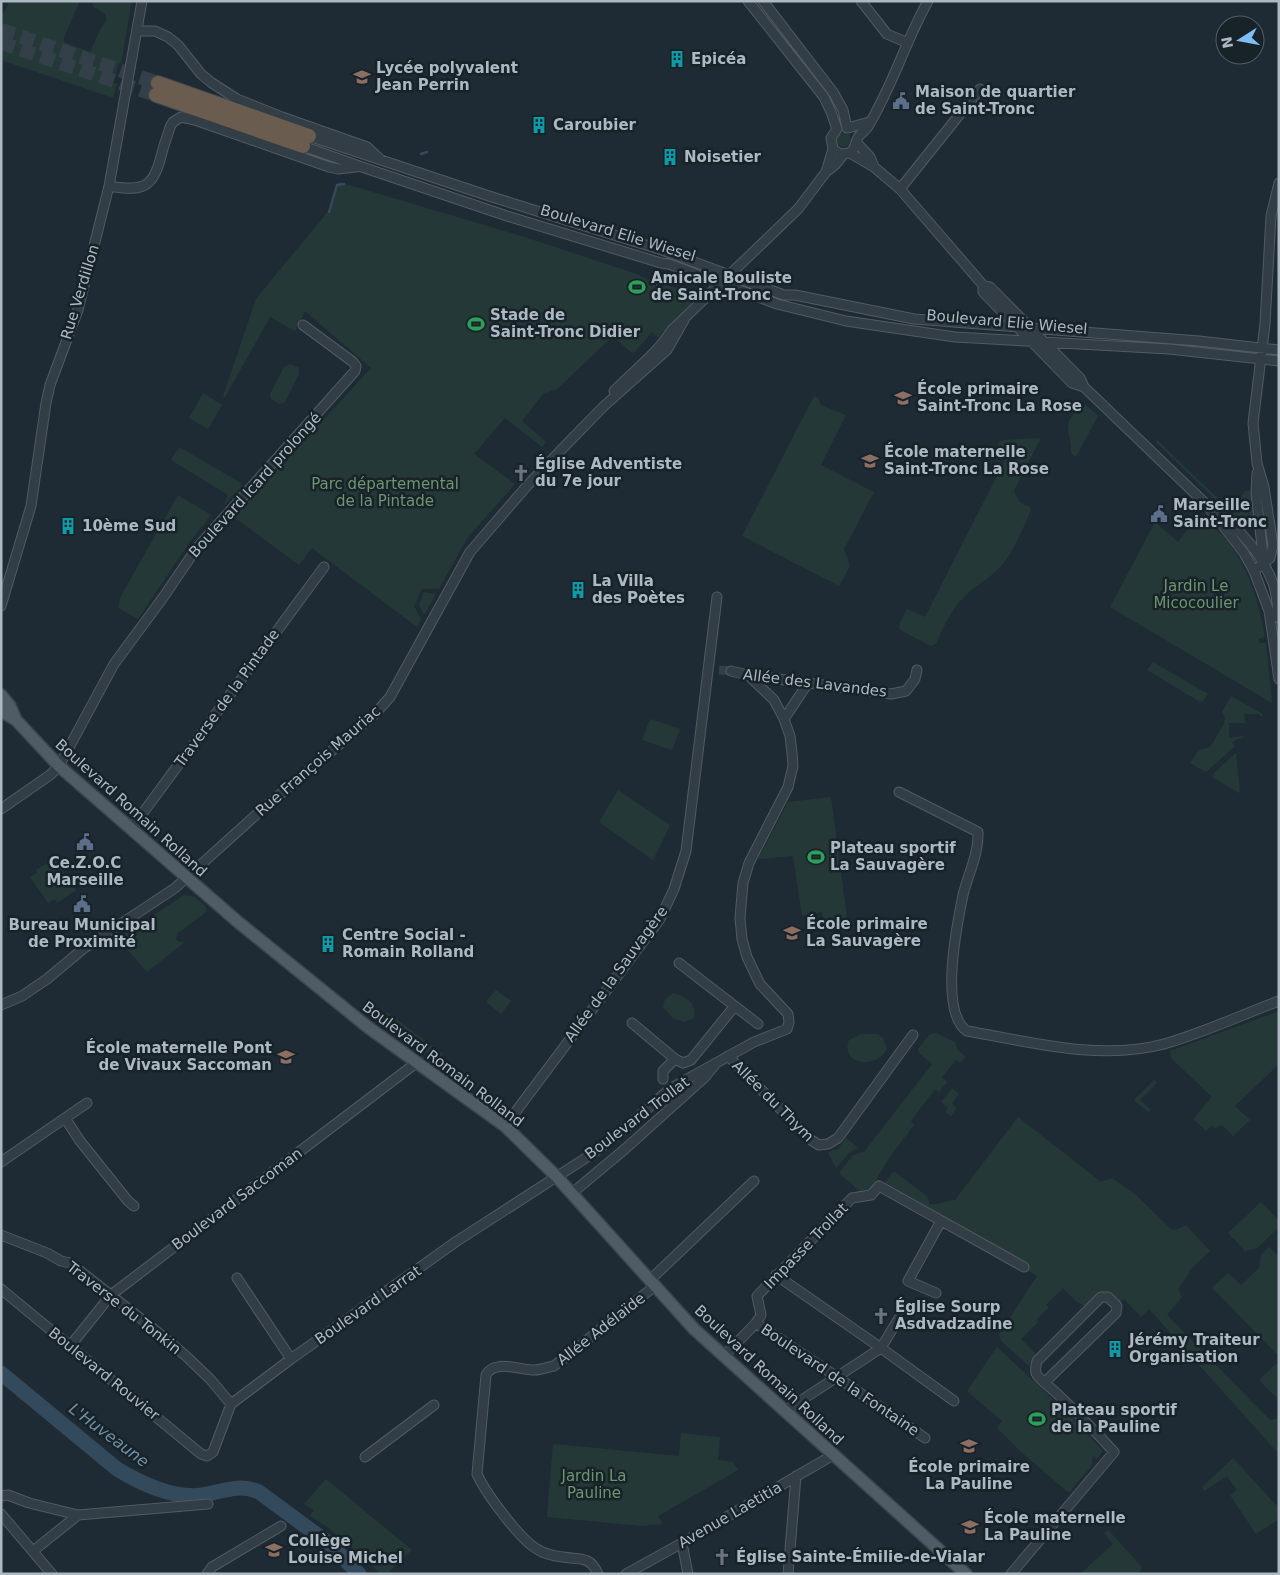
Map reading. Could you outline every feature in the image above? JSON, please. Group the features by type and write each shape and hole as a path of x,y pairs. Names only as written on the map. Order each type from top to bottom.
{"highway":[{"name":"Boulevard Elie Wiesel","path":"157,89 306,141"}],"main road":[{"name":"Boulevard Romain Rolland","path":"1,695 10,706 16,720"},
{"name":"Boulevard Romain Rolland","path":"1,711 16,720 59,766 238,922 354,1016 505,1126 556,1176 694,1329 966,1574"}],"street":[{"name":"Rue Verdillon","path":"1,606 30,506 50,386 78,310 109,186 142,1"},
{"path":"748,1 824,97 837,130 870,122"},
{"path":"764,1 833,92 843,110 848,128 852,130 870,157 874,167"},
{"path":"861,1 887,34 908,43"},
{"name":"Rue François Mauriac","path":"1,1005 22,996 47,979 83,949 172,890 258,813 374,715 390,697 470,552 526,487 604,406 614,391 646,362 666,340 672,330 798,209 826,172 856,147 857,140 867,128 884,96 928,1"},
{"path":"137,31 155,32 168,37 178,45 201,74 238,99 282,117 367,146 382,161"},
{"path":"900,189 980,89"},
{"path":"109,186 138,187 152,180 159,166 165,141 173,122 177,119 186,118 329,167 338,169 359,166"},
{"name":"Rue François Mauriac","path":"826,172 833,149 831,138 837,130"},
{"name":"Boulevard Elie Wiesel","path":"306,141 382,161 662,250 784,294 914,319 1199,341 1279,350"},
{"name":"Boulevard Elie Wiesel","path":"306,141 359,166 507,216 669,264 776,304 846,321 955,337 1169,349 1279,361"},
{"path":"833,149 836,152 847,153 874,167 900,189 983,285 990,287 1080,378 1084,387 1207,505 1225,518 1246,540 1264,564 1274,585 1279,618"},
{"path":"1254,571 1270,558 1273,545 1264,487 1257,463 1253,423 1262,348 1271,216 1279,183"},
{"path":"983,285 983,292 1072,384 1084,387"},
{"name":"Boulevard Icard prolongé","path":"59,766 114,664 196,549 355,371 356,366 353,362 303,325"},
{"path":"1207,505 1244,552 1254,571 1269,611 1279,679"},
{"name":"Traverse de la Pintade","path":"131,828 324,567"},
{"name":"Rue Verdillon","path":"1,590 8,579"},
{"name":"Allée de la Sauvagère","path":"505,1126 660,919 674,889 686,851 717,597"},
{"path":"709,668 719,670"},
{"name":"Allée des Lavandes","path":"731,672 748,676 891,694 906,691 914,679 917,670"},
{"name":"Boulevard Trollat","path":"556,1176 595,1152 671,1088 754,1042 787,1029 789,1022 788,1014 760,984 747,957 742,939 740,918 743,883 749,863 788,787 791,776 792,753 790,736 774,700 748,676"},
{"path":"784,719 808,683"},
{"path":"1,809 50,775 59,766"},
{"path":"899,792 978,832 979,843 964,893 950,976 952,998 961,1027 967,1031 1065,1048 1116,1050 1163,1044 1279,1001"},
{"path":"679,963 758,1024"},
{"path":"632,1023 675,1060 683,1064 691,1060 734,1007"},
{"name":"Allée du Thym","path":"728,1056 811,1140 818,1145 828,1144 838,1138 913,1035"},
{"path":"662,1096 663,1071 675,1060"},
{"name":"Boulevard Trollat","path":"571,1194 625,1150 704,1078 719,1061"},
{"name":"Boulevard Saccoman","path":"70,1346 111,1295 416,1063"},
{"path":"663,1079 671,1088"},
{"path":"1,1162 87,1103"},
{"path":"66,1118 80,1141 134,1206"},
{"name":"Boulevard Larrat","path":"231,1404 457,1241 556,1176"},
{"path":"653,1283 754,1181"},
{"name":"Impasse Trollat","path":"756,1323 761,1315 757,1296 852,1198 871,1195 879,1186 1024,1267"},
{"path":"936,1293 908,1281 941,1221"},
{"name":"Traverse du Tonkin","path":"1,1235 70,1264 186,1356 210,1378 231,1404"},
{"path":"776,1276 882,1348 954,1401"},
{"path":"237,1278 292,1359"},
{"name":"Allée Adélaïde","path":"598,1574 594,1566 582,1558 564,1558 551,1555 531,1545 493,1502 481,1483 478,1474 486,1375 498,1366 536,1370 554,1366 653,1283"},
{"name":"Boulevard Rouvier","path":"1,1289 201,1454 207,1456 212,1452 231,1404"},
{"path":"1011,1574 1114,1452 1071,1406 1036,1374 1035,1368 1037,1362 1101,1297 1108,1297 1117,1306 1118,1310 1116,1313 1045,1382"},
{"path":"785,1411 882,1348 899,1318"},
{"path":"724,1356 756,1323"},
{"name":"Boulevard de la Fontaine","path":"756,1323 837,1376 925,1438"},
{"path":"365,1457 434,1405"},
{"name":"Avenue Laetitia","path":"626,1574 682,1544 833,1454"},
{"path":"788,1574 796,1476"},
{"path":"5,1496 78,1515 208,1504"},
{"path":"1,1514 52,1574"},
{"path":"33,1551 78,1515"},
{"path":"208,1574 212,1567 281,1526"},
{"path":"682,1544 688,1574"}],"green space":[{"path":"9,1 80,1 64,37 64,42 90,52 101,28 107,20 105,14 94,7 91,1 132,1 121,63 119,63 116,73 113,73 111,82 117,84 113,98 1,60 1,12 4,13"},
{"path":"844,133 849,135 851,140 849,145 844,147 839,145 837,140 839,135"},
{"name":"Parc départemental de la Pintade","path":"339,182 518,235 691,293 697,298 658,338 652,332 633,354 613,336 557,389 543,394 522,421 546,442 542,447 505,418 474,454 515,484 468,537 439,589 422,589 414,606 421,619 417,627 312,548 299,565 234,517 371,368 305,311 295,331 270,317 225,397 223,396 256,299 329,210"},
{"path":"290,364 299,368 299,374 285,402 279,404 271,399 270,394 284,367"},
{"path":"203,393 222,405 208,429 189,418"},
{"path":"814,396 818,398 821,405 846,415 821,465 874,492 844,549 850,566 839,586 742,536"},
{"path":"1086,405 1098,416 1076,457 1071,453 1068,427 1077,410"},
{"path":"1041,438 1014,490 1020,501 1030,507 1031,510 1006,560 995,573 969,592 958,603 936,644 931,646 902,631 899,628 900,623 907,609 925,617 1007,456 998,448 999,442 1003,440"},
{"path":"1157,440 1229,509 1245,491 1251,490 1255,524 1244,528 1156,442"},
{"path":"179,447 241,483 241,487 223,506 228,495 171,460"},
{"path":"178,495 211,515 189,543 138,619 118,608 121,596"},
{"name":"Jardin Le Micocoulier","path":"1199,514 1228,543 1244,567 1250,581 1265,637 1258,639 1259,643 1266,643 1272,703 1110,607 1155,522 1178,542"},
{"path":"424,592 436,594 424,615 419,605"},
{"path":"1153,662 1208,694 1200,702 1147,670"},
{"path":"1231,696 1263,714 1263,717 1258,714 1244,714 1245,723 1229,723 1229,738 1244,736 1232,743 1235,746 1206,772 1190,763 1199,750 1208,748 1213,743 1224,724 1225,718 1222,712"},
{"path":"650,719 680,729 672,750 642,740"},
{"path":"1236,753 1240,792 1239,793 1212,777"},
{"path":"618,790 670,825 653,860 599,822"},
{"name":"Plateau sportif La Sauvagère","path":"831,797 847,918 824,921 822,912 802,916 793,856 758,859 788,802"},
{"path":"54,859 76,890 57,903 55,899 48,903 30,877 37,873 36,870"},
{"path":"184,895 195,897 206,907 206,912 177,934 176,940 185,942 147,972 118,939"},
{"path":"496,990 511,1001 501,1014 486,1002"},
{"path":"673,993 690,1001 694,1008 694,1018 684,1022 673,1018 663,1007 665,999"},
{"path":"1279,1011 1279,1064 1235,1106 1250,1120 1233,1136 1222,1125 1215,1128 1212,1125 1206,1131 1193,1119 1212,1097 1171,1058 1170,1051"},
{"path":"387,1012 443,1054 438,1061 382,1020"},
{"path":"936,1033 955,1042 958,1050 966,1057 960,1063 956,1060 942,1077 947,1082 939,1092 935,1089 911,1121 914,1125 889,1158 868,1193 863,1194 839,1173 853,1155 864,1152 932,1064 919,1053 918,1049 930,1034"},
{"path":"861,1034 878,1034 883,1038 887,1049 874,1060 866,1062 853,1059 847,1048 849,1040"},
{"path":"1154,1080 1157,1083 1140,1100 1151,1110 1148,1112 1135,1099"},
{"path":"952,1088 959,1094 952,1104 957,1108 951,1116 945,1112 948,1108 941,1102"},
{"path":"1018,1117 1101,1182 1112,1178 1135,1194 1171,1229 1176,1230 1186,1225 1210,1251 1189,1271 1178,1289 1182,1297 1167,1315 1270,1420 1279,1418 1279,1454 1149,1309 1141,1317 1124,1299 1119,1303 1109,1295 1086,1307 1077,1302 1063,1288 1046,1305 1049,1307 1037,1319 1038,1322 1021,1339 1036,1354 1029,1366 1001,1341 999,1334 1037,1276 883,1185 892,1173 895,1172 927,1196 930,1205 955,1200"},
{"path":"846,1138 858,1148 849,1153 836,1168 828,1153 832,1150 837,1150"},
{"path":"1261,1202 1279,1221 1279,1227 1257,1248 1245,1251 1228,1233"},
{"path":"1269,1247 1279,1257 1279,1353 1277,1354 1212,1288 1228,1273 1241,1285 1259,1268 1261,1255"},
{"name":"Plateau sportif de la Pauline","path":"997,1347 1072,1417 1103,1451 1096,1460 1095,1455 1092,1459 1092,1465 1069,1493 1021,1452 997,1428 1002,1421 967,1391"},
{"path":"1277,1363 1279,1365 1279,1395 1276,1397 1259,1380"},
{"name":"Jardin La Pauline","path":"681,1433 720,1437 718,1460 733,1462 738,1470 658,1516 663,1524 642,1526 547,1517 553,1444 679,1456"},
{"path":"1233,1458 1275,1504 1279,1506 1279,1519 1256,1534 1230,1495 1237,1490 1227,1476 1204,1491 1202,1487"},
{"path":"326,1479 412,1550 387,1574 381,1574 329,1528 310,1516 314,1510 304,1504"},
{"path":"1108,1530 1142,1567 1139,1574 1080,1574 1113,1544 1104,1533"}],"waterway":[{"path":"421,154 427,152"},
{"path":"329,212 337,185 344,184"},
{"name":"L'Huveaune","path":"1,1373 117,1469 158,1489 180,1495 202,1495 237,1488 251,1489 259,1492 331,1545 359,1574"}],"tunnel":[{"path":"1,30 158,83"},
{"path":"1,43 156,95"},
{"path":"719,670 731,671"}],"place":[{"name":"Epicéa","path":"677,59"},
{"name":"Lycée polyvalent Jean Perrin","path":"362,77"},
{"name":"Maison de quartier de Saint-Tronc","path":"901,101"},
{"name":"Caroubier","path":"539,125"},
{"name":"Noisetier","path":"670,157"},
{"name":"Amicale Bouliste de Saint-Tronc","path":"637,287"},
{"name":"Stade de Saint-Tronc Didier","path":"476,324"},
{"name":"École primaire Saint-Tronc La Rose","path":"903,398"},
{"name":"École maternelle Saint-Tronc La Rose","path":"870,461"},
{"name":"Église Adventiste du 7e jour","path":"521,473"},
{"name":"Marseille Saint-Tronc","path":"1159,514"},
{"name":"10ème Sud","path":"68,526"},
{"name":"La Villa des Poètes","path":"578,590"},
{"name":"Ce.Z.O.C Marseille","path":"85,842"},
{"name":"Plateau sportif La Sauvagère","path":"816,857"},
{"name":"Bureau Municipal de Proximité","path":"82,904"},
{"name":"École primaire La Sauvagère","path":"792,933"},
{"name":"Centre Social - Romain Rolland","path":"328,944"},
{"name":"École maternelle Pont de Vivaux Saccoman","path":"286,1057"},
{"name":"Église Sourp Asdvadzadine","path":"881,1316"},
{"name":"Jérémy Traiteur Organisation","path":"1115,1349"},
{"name":"Plateau sportif de la Pauline","path":"1037,1419"},
{"name":"École primaire La Pauline","path":"969,1446"},
{"name":"École maternelle La Pauline","path":"970,1527"},
{"name":"Collège Louise Michel","path":"274,1550"},
{"name":"Église Sainte-Émilie-de-Vialar","path":"722,1557"}]}
